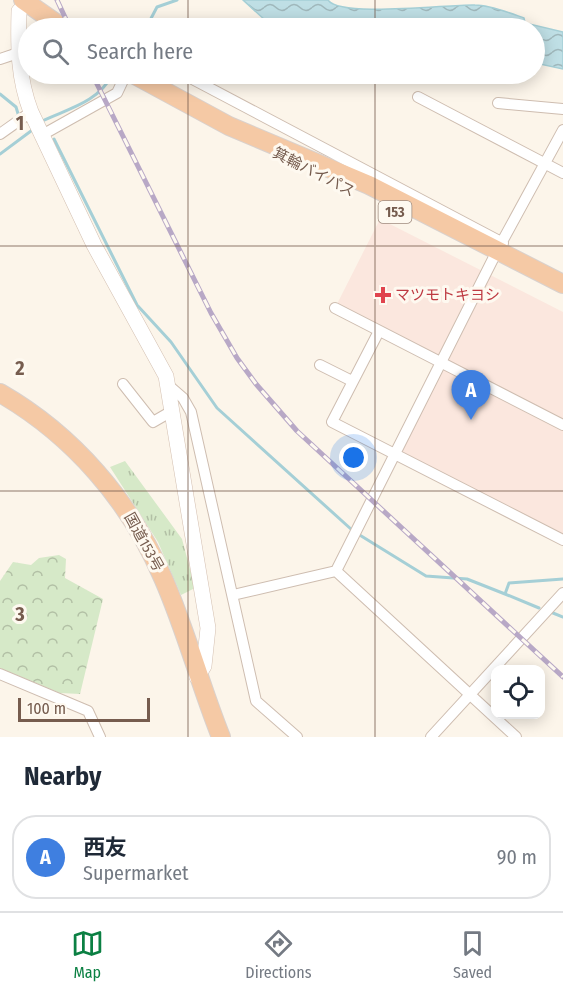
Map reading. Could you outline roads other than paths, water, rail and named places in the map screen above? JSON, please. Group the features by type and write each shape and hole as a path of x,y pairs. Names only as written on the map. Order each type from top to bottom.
{"highway":[{"path":"21,5 48,18"},
{"name":"箕輪バイパス","path":"150,84 229,126 233,131 563,284"},
{"name":"箕輪バイパス","path":"498,252 563,296"},
{"name":"国道153号","path":"0,393 68,443 96,471 124,506 153,555 165,581 197,677 221,737"}],"main road":[{"path":"23,84 24,94 36,123 115,284 159,358 168,385 208,628 204,666 197,677"}],"street":[{"path":"0,59 18,53"},
{"path":"0,134 117,93 121,84"},
{"path":"201,84 498,252"},
{"path":"418,97 563,173"},
{"path":"498,103 563,109"},
{"path":"233,595 336,571 498,252 563,130"},
{"path":"335,308 563,425"},
{"path":"379,331 332,422 397,453 563,540"},
{"path":"320,365 352,381"},
{"path":"123,384 153,422 172,411"},
{"path":"168,385 183,398 191,412 256,701 297,737"},
{"path":"336,571 516,737"},
{"path":"431,737 563,593"},
{"path":"0,674 88,711 100,737"}],"water":[{"path":"243,0 328,0 337,5 373,9 475,5 487,6 524,18 263,18"},
{"path":"545,28 563,32 563,69 545,65"}],"waterway":[{"path":"151,18 157,7 177,0"},
{"path":"42,121 82,104 107,84"},
{"path":"0,94 16,107 19,117"},
{"path":"0,154 35,128"},
{"path":"54,139 137,305 171,342 217,408 352,530"},
{"path":"358,534 426,576 467,579 505,594 509,583 563,579"},
{"path":"505,594 539,608"},
{"path":"553,613 563,617"}],"railway":[{"path":"57,0 65,18"},
{"path":"97,84 211,313 237,358 256,384 297,431 563,677"}],"place":[{"name":"マツモトキヨシ","path":"383,295"},
{"name":"西友","path":"471,420"}]}
